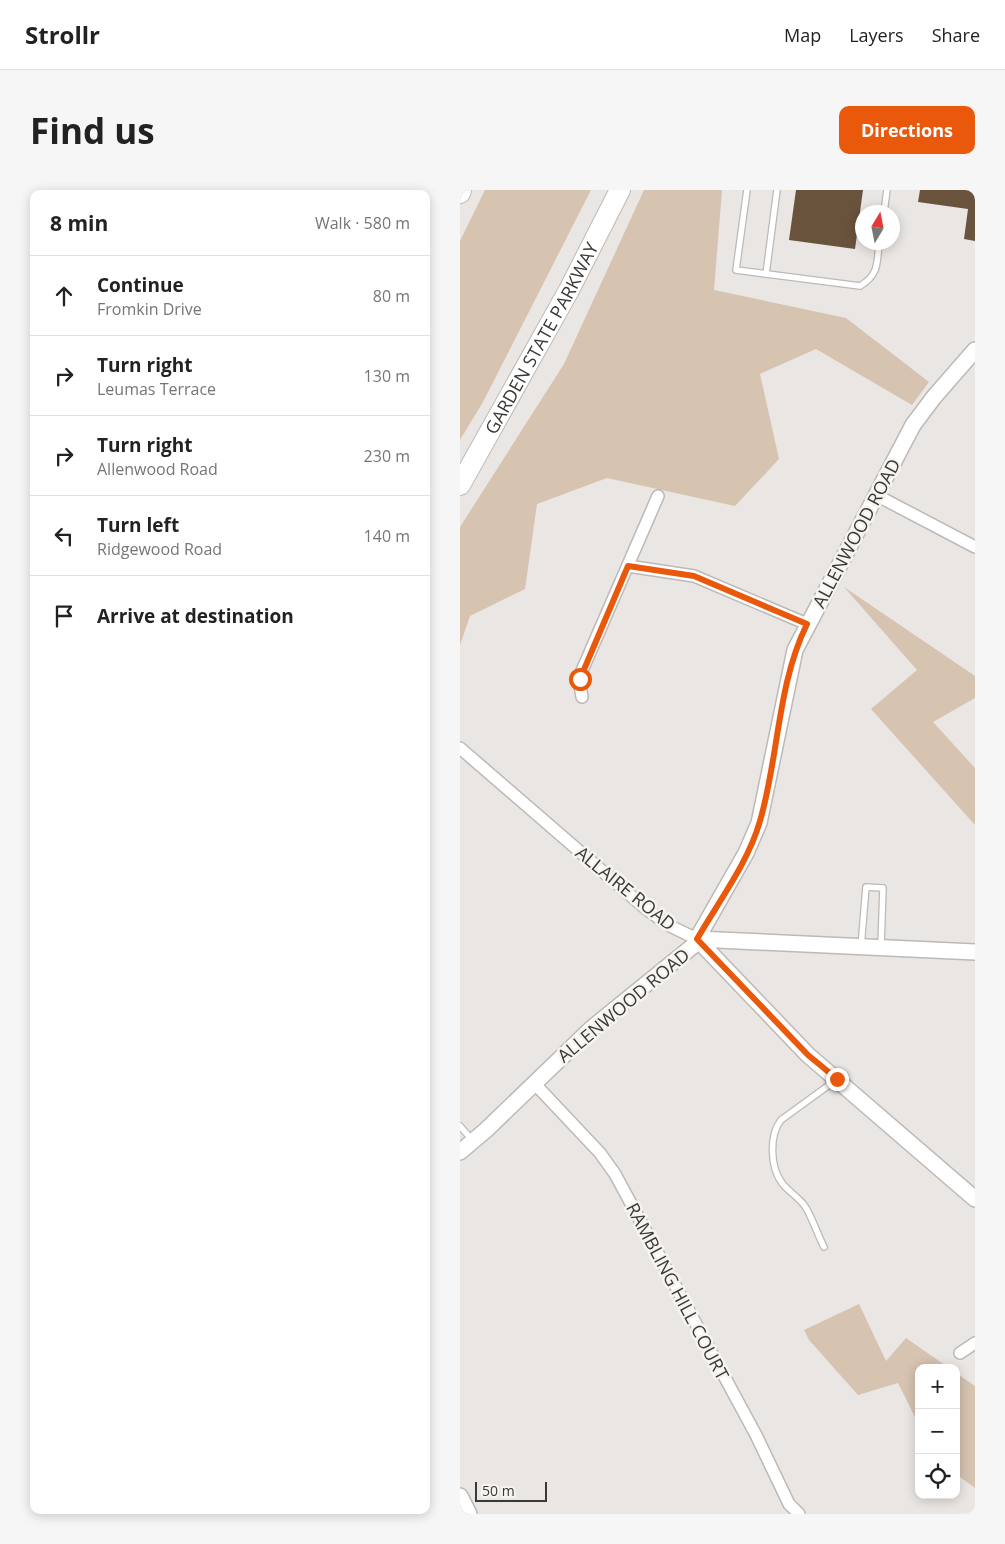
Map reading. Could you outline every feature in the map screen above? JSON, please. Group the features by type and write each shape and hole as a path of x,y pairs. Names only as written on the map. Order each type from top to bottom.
{"highway":[{"name":"GARDEN STATE PARKWAY","path":"460,485 569,290 620,190"}],"street":[{"name":"ALLENWOOD ROAD","path":"460,1152 592,1028 686,954 697,939 746,853 759,823 790,665 807,624 920,415 975,350"},
{"path":"876,494 975,547"},
{"path":"582,697 580,686 581,673 658,496"},
{"path":"628,566 694,576 807,624"},
{"name":"ALLAIRE ROAD","path":"460,748 656,917 683,934 697,939 975,952"},
{"path":"697,939 808,1055 975,1199"},
{"name":"RAMBLING HILL COURT","path":"534,1083 600,1153 615,1174 756,1435 789,1504 799,1514"},
{"path":"960,1353 975,1343"},
{"path":"460,1496 468,1514"}],"lane":[{"path":"747,190 736,270 860,286 869,281 875,272 878,250"},
{"path":"766,274 777,190"},
{"path":"885,205 887,190"},
{"path":"861,947 866,887 883,888 881,948"},
{"path":"824,1247 804,1205 791,1193 775,1169 773,1140 775,1128 781,1120 837,1079"},
{"path":"460,1126 473,1141"}],"shaded area":[{"path":"485,190 591,190 483,402 460,440 460,241"},
{"path":"644,190 722,190 714,290 846,318 929,382 912,405 816,349 760,374 779,459 735,506 607,478 537,504 525,589 470,616 460,645 460,527 564,364"},
{"path":"844,587 975,676 975,698 933,722 975,768 975,825 871,709 917,670"},
{"path":"859,1304 886,1361 906,1338 943,1364 915,1364 915,1417 898,1383 858,1395 809,1340 804,1330"},
{"path":"960,1376 975,1386 975,1488 960,1477"}],"building":[{"path":"796,190 863,190 861,205 855,205 855,249 789,240"},
{"path":"920,190 975,190 975,241 964,239 968,209 918,202"}],"route":[{"path":"580,679 628,566 678,572 694,576 807,624 790,665 782,715 759,823 746,853 697,939 808,1055 837,1079"}]}
